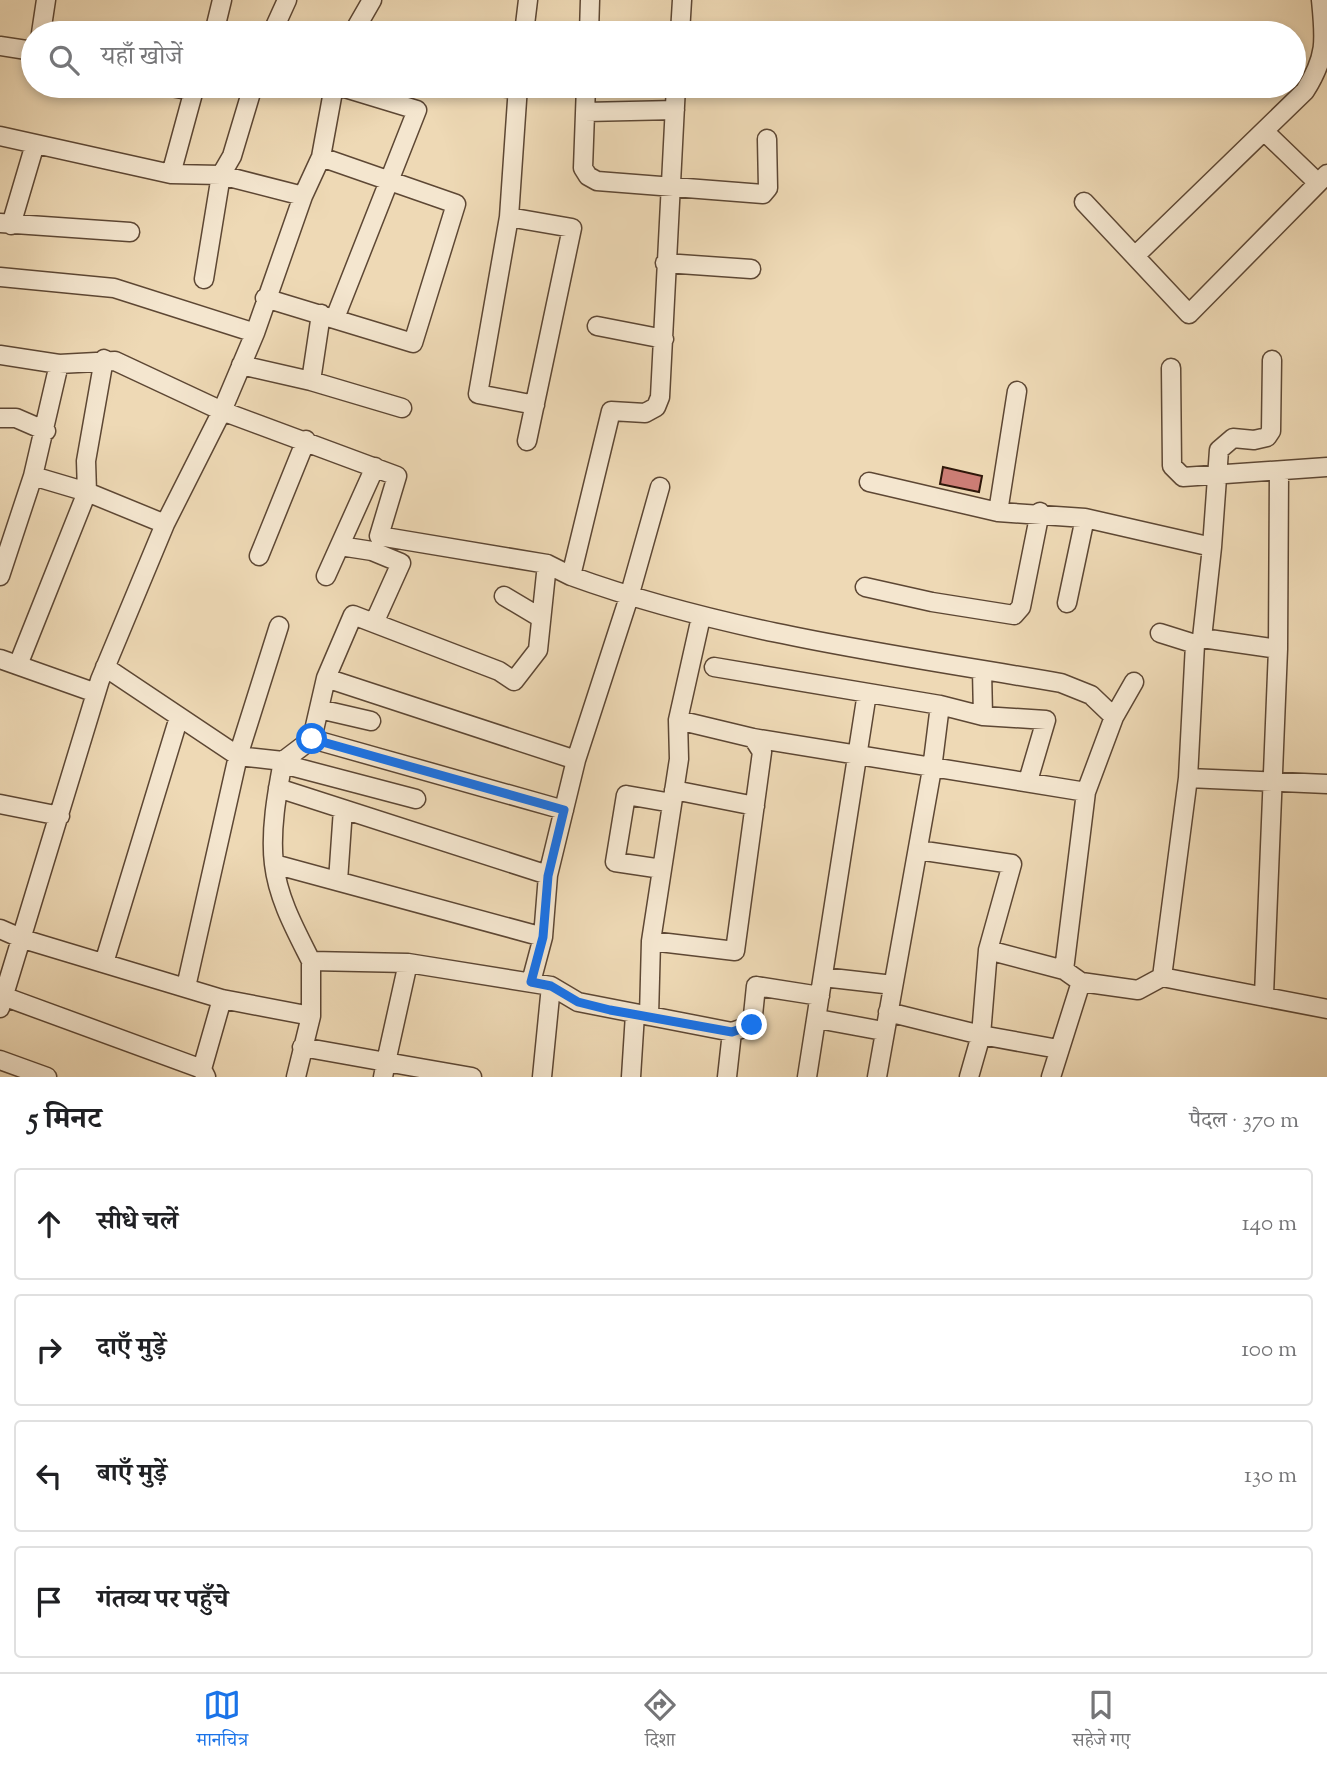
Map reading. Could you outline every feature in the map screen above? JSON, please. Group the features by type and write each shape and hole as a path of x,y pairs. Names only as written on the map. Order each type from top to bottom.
{"street":[{"path":"43,21 46,0"},
{"path":"217,21 222,0"},
{"path":"277,21 287,0"},
{"path":"361,21 372,0"},
{"path":"525,21 528,0"},
{"path":"589,21 590,0"},
{"path":"681,21 682,0"},
{"path":"1306,91 1325,53 1321,0"},
{"path":"0,46 21,49"},
{"path":"171,174 191,98"},
{"path":"204,279 221,175 232,156 249,98"},
{"path":"222,999 204,1073 2,1000 105,667 165,524 222,411 255,333 265,298 303,196 321,157 333,98"},
{"path":"311,381 328,316 390,179 417,110 376,98"},
{"path":"517,98 509,217 478,394 535,405"},
{"path":"586,98 583,168 588,176 597,180 762,194 768,188 767,139"},
{"path":"571,576 611,411 645,413 656,407 664,339 665,263 672,188 676,98"},
{"path":"1135,256 1299,98"},
{"path":"585,112 675,110"},
{"path":"1084,202 1189,314 1323,178 1264,131"},
{"path":"0,136 171,174 221,175 303,196"},
{"path":"35,144 5,224 130,232"},
{"path":"265,298 413,343 456,204 321,157"},
{"path":"509,217 572,228 527,441"},
{"path":"665,263 751,269"},
{"path":"0,277 114,288 255,333"},
{"path":"597,326 664,339"},
{"path":"0,355 59,364 104,359 114,361 222,411 397,476 379,536 547,564 571,576 629,597 701,617 1061,684 1091,695 1114,717"},
{"path":"18,665 87,492 86,461 104,359"},
{"path":"1162,977 1188,778 1198,641 1212,547 1215,476 1219,450 1233,438 1254,440 1267,437 1271,430 1272,360"},
{"path":"2,566 46,431 59,364"},
{"path":"242,365 311,381 402,408"},
{"path":"1171,368 1172,466 1183,477 1327,467"},
{"path":"998,512 1017,391"},
{"path":"0,418 16,418 46,431"},
{"path":"259,556 306,440"},
{"path":"326,576 375,467"},
{"path":"1264,995 1278,649 1279,471"},
{"path":"33,476 87,492 165,524"},
{"path":"869,482 998,512 1040,512 1085,518 1212,547"},
{"path":"531,982 543,937 548,876 576,760 629,597 660,486"},
{"path":"865,587 932,602 1014,615 1021,607 1040,512"},
{"path":"1067,603 1085,518"},
{"path":"340,546 372,551 401,563 374,623"},
{"path":"296,1077 311,1016 311,961 287,914 274,864 278,788 283,762 312,739 326,678 354,615 499,671 514,681 538,650 547,564"},
{"path":"504,596 541,618"},
{"path":"631,1077 679,760 678,720 701,617"},
{"path":"186,987 238,756 279,626"},
{"path":"1160,634 1198,641 1278,649"},
{"path":"0,659 96,692"},
{"path":"105,667 238,756 283,762 416,799"},
{"path":"714,667 940,705 983,716 1046,720 1028,782"},
{"path":"982,670 983,716"},
{"path":"326,678 576,760"},
{"path":"1065,970 1086,792 1114,717 1134,682"},
{"path":"807,1077 867,693"},
{"path":"877,1077 883,1031 932,769 940,705"},
{"path":"319,709 371,721"},
{"path":"104,964 179,717"},
{"path":"678,720 752,738 1086,792"},
{"path":"651,941 735,951 762,752 752,738"},
{"path":"312,739 564,810"},
{"path":"1188,778 1327,784"},
{"path":"278,788 548,876"},
{"path":"662,869 615,862 626,795 755,806"},
{"path":"0,804 60,816"},
{"path":"338,881 343,809"},
{"path":"918,850 1012,864 988,950 981,1035 969,1077"},
{"path":"274,864 543,937"},
{"path":"0,929 23,939 222,999 311,1016"},
{"path":"988,950 1065,970 1081,982 1138,990 1162,977 1327,1009"},
{"path":"311,961 408,963 531,982 551,986 578,1002 732,1032 752,1025 756,986 820,996"},
{"path":"384,1070 408,963"},
{"path":"823,977 893,985"},
{"path":"1051,1077 1081,982"},
{"path":"542,1077 551,986"},
{"path":"888,1012 981,1035 1058,1049"},
{"path":"818,1018 883,1031"},
{"path":"727,1077 732,1032"},
{"path":"302,1047 384,1070 470,1077"},
{"path":"0,1060 47,1077"}],"building":[{"path":"943,467 982,476 979,492 940,484"}],"route":[{"path":"312,739 564,810 548,876 543,937 531,982 551,986 578,1002 610,1010 732,1032 752,1025"}]}
